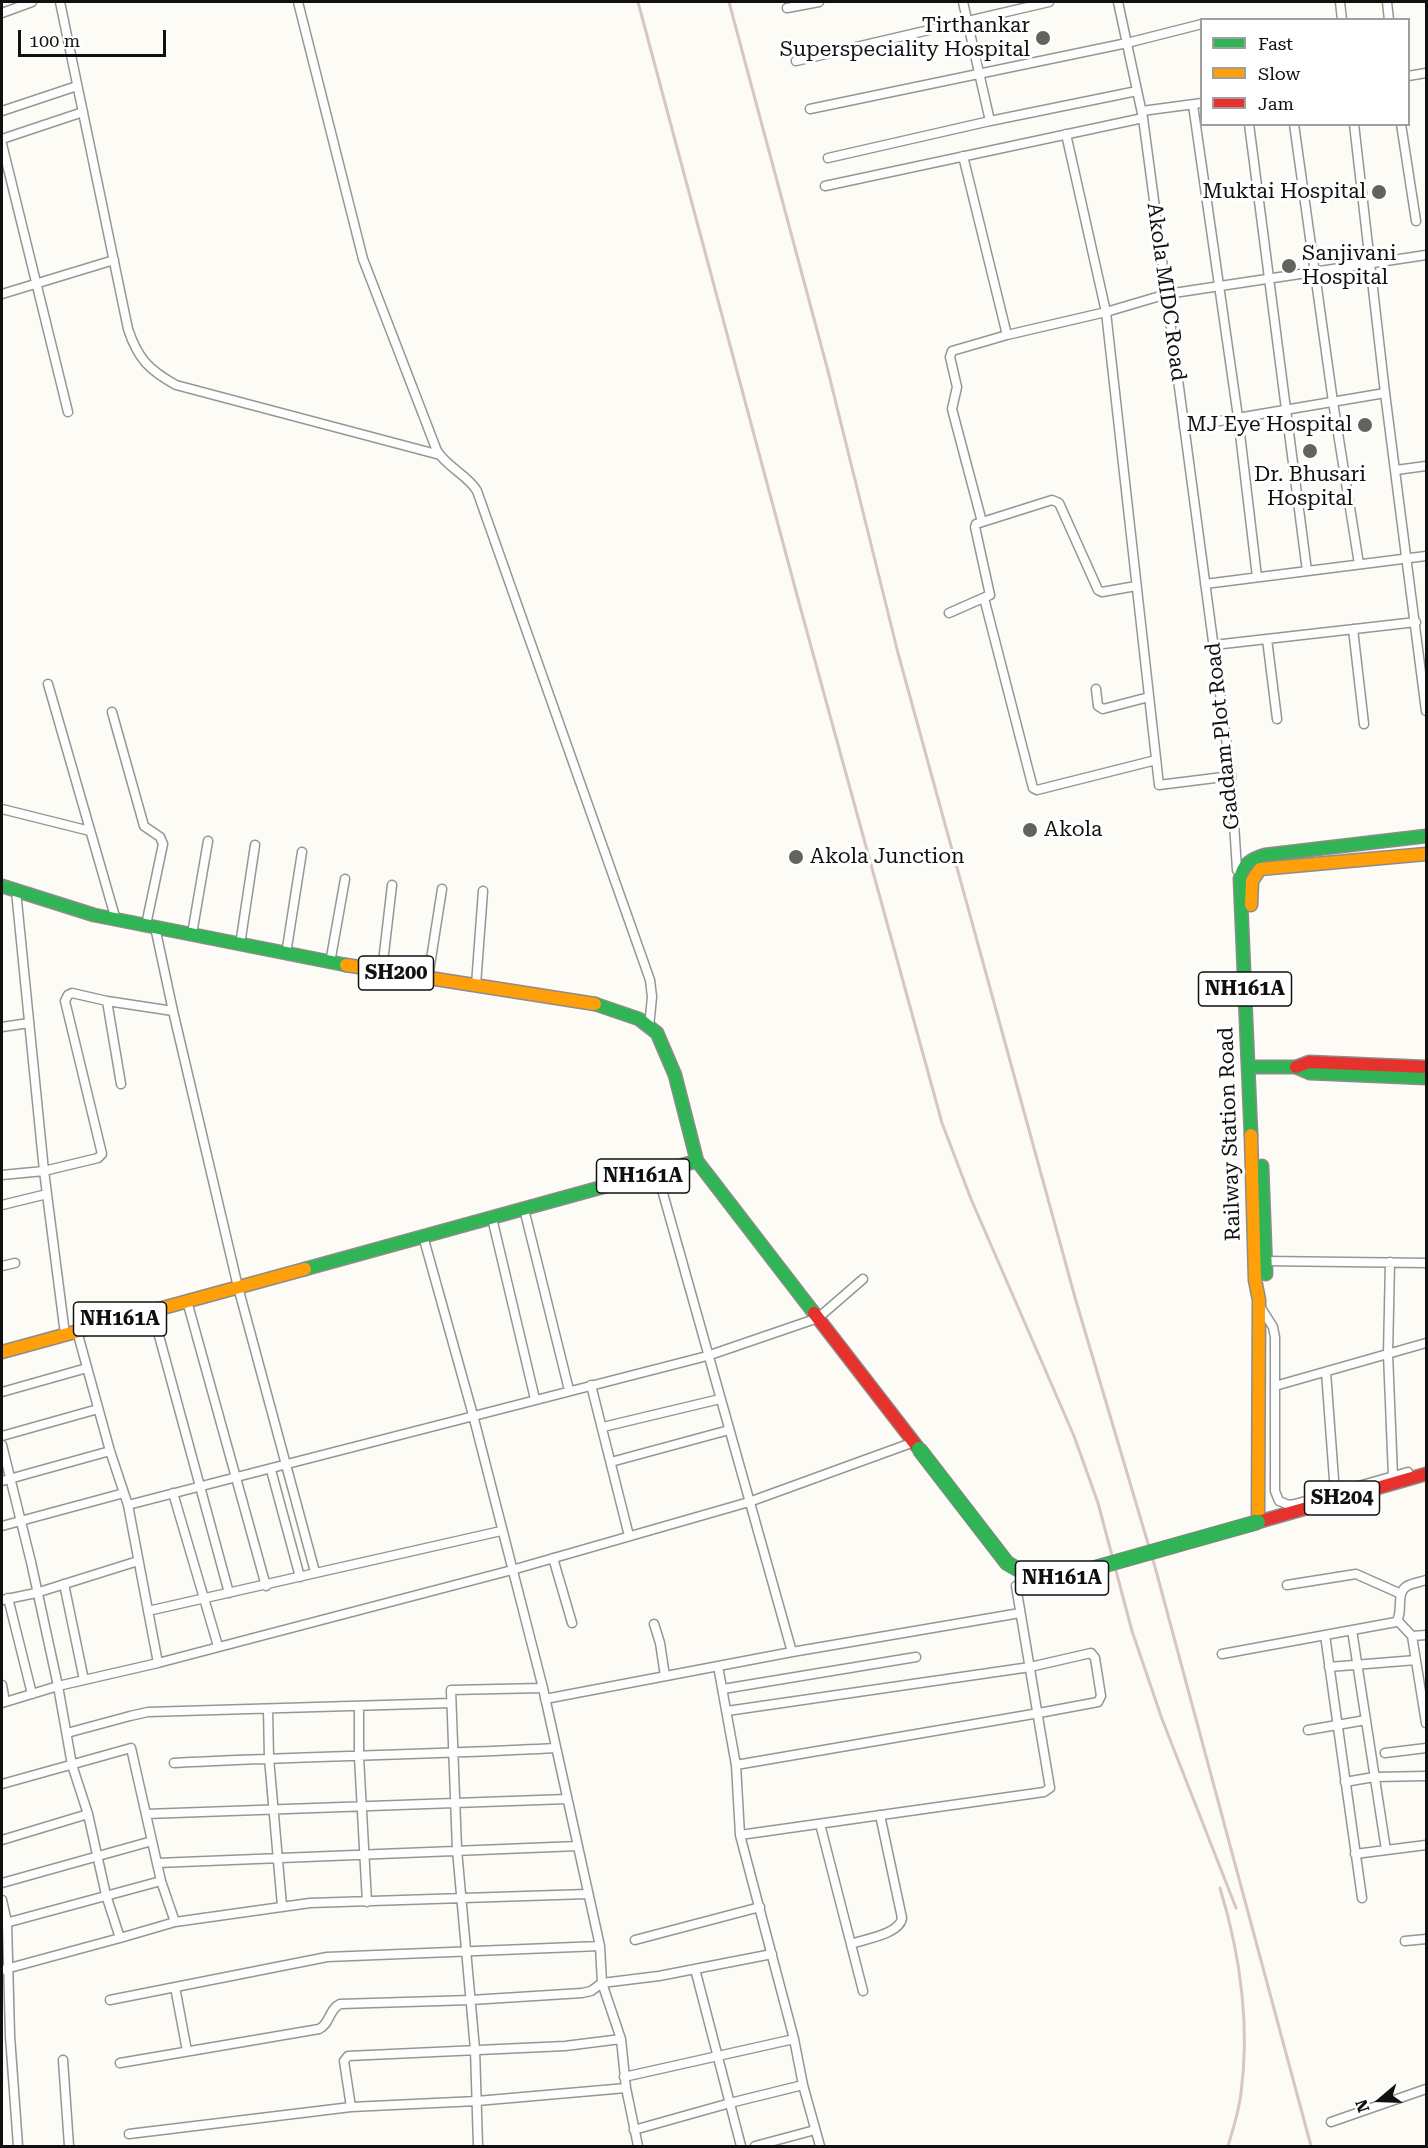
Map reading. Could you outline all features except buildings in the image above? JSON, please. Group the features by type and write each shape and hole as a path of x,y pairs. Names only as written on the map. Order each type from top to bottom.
{"main road":[{"path":"1426,836 1265,855 1249,861 1247,874 1265,868 1426,854"},
{"name":"Railway Station Road","path":"1247,874 1240,879 1254,1067 1266,1280 1259,1302"},
{"name":"SH200","path":"2,886 116,920 330,963 602,1005 639,1019 657,1033 675,1074 697,1161"},
{"path":"1296,1067 1309,1062 1426,1067"},
{"path":"1254,1067 1296,1067 1310,1072 1426,1078"},
{"name":"Railway Station Road","path":"1254,1067 1256,1280 1260,1329 1258,1522"},
{"name":"NH161A","path":"2,1352 697,1161 1007,1563 1024,1575 1038,1580 1052,1580 1258,1522"},
{"name":"SH204","path":"1258,1522 1426,1474"}],"street":[{"path":"2,13 32,2"},
{"path":"60,2 128,329 134,347 144,362 157,374 176,385 440,455"},
{"path":"298,2 363,259 440,455 477,491 650,980 652,997 649,1027"},
{"path":"788,8 819,2"},
{"path":"963,2 990,121"},
{"path":"796,61 1049,2"},
{"name":"Akola MIDC Road","path":"1119,2 1142,115 1205,584"},
{"path":"1340,2 1342,18"},
{"path":"1387,2 1389,18"},
{"path":"810,109 1127,43 1200,25"},
{"path":"1410,76 1426,73"},
{"path":"2,110 77,86"},
{"path":"828,158 990,121 1137,91"},
{"path":"825,186 1197,104 1218,286 1238,417 1257,577"},
{"path":"68,412 2,141 83,112"},
{"path":"1248,126 1307,571"},
{"path":"1294,126 1333,402 1359,564"},
{"path":"1354,126 1385,393 1426,711"},
{"path":"1401,126 1416,221"},
{"path":"1066,134 1106,312 1159,785 1231,776"},
{"path":"963,156 1006,335"},
{"path":"982,522 952,409 957,387 950,354 956,348 1106,312 1167,294 1426,255"},
{"path":"2,294 114,260"},
{"path":"1185,427 1385,393"},
{"path":"1396,470 1426,466"},
{"path":"949,613 984,598 990,593 975,527 982,522 1055,500 1059,503 1098,590 1102,592 1136,586"},
{"path":"1205,584 1426,556"},
{"name":"Gaddam Plot Road","path":"1205,584 1231,776 1237,870 1247,874"},
{"path":"984,598 1033,788 1037,790 1156,760"},
{"path":"1214,645 1416,622"},
{"path":"1353,629 1364,724"},
{"path":"1267,639 1277,719"},
{"path":"48,684 116,920"},
{"path":"1096,689 1098,706 1103,709 1149,697"},
{"path":"112,712 144,826 160,837 163,844 151,926 238,1287 315,1572"},
{"path":"2,808 90,831"},
{"path":"192,934 208,840"},
{"path":"240,945 255,844"},
{"path":"286,954 302,852"},
{"path":"330,963 345,879"},
{"path":"382,971 392,885"},
{"path":"428,978 442,889"},
{"path":"16,891 44,1172 71,1333 87,1368 128,1505 158,1663"},
{"path":"476,985 483,891"},
{"path":"2,1175 44,1172 98,1158 102,1154 65,1001 68,995 72,993 173,1011"},
{"path":"107,1001 121,1084"},
{"path":"2,1027 29,1023"},
{"path":"657,1172 792,1652"},
{"path":"2,1205 47,1194"},
{"path":"525,1209 569,1390"},
{"path":"492,1218 535,1399"},
{"path":"423,1236 543,1688 600,1946 602,1983 621,2039 624,2077 638,2146"},
{"path":"1265,1261 1426,1263"},
{"path":"1390,1262 1388,1354 1393,1476"},
{"path":"2,1266 15,1263"},
{"path":"128,1505 707,1356 818,1318 863,1279"},
{"path":"187,1301 266,1586"},
{"path":"1259,1302 1275,1332 1276,1496 1279,1501 1289,1505 1426,1468"},
{"path":"152,1310 229,1593"},
{"path":"1275,1386 1426,1343"},
{"path":"2,1392 87,1368"},
{"path":"1326,1372 1335,1493"},
{"path":"591,1385 629,1536"},
{"path":"603,1427 720,1399"},
{"path":"2,1436 98,1409"},
{"path":"611,1462 729,1430"},
{"path":"2,1445 6,1480 21,1521 58,1686 72,1765 88,1814 106,1895 120,1938"},
{"path":"2,1685 3,1702 58,1686 158,1663 512,1570 749,1503 917,1445"},
{"path":"6,1480 110,1451"},
{"path":"271,1470 300,1576"},
{"path":"2,1526 124,1493"},
{"path":"173,1493 218,1646"},
{"path":"148,1611 266,1586 315,1572 501,1530"},
{"path":"553,1558 572,1623"},
{"path":"32,1694 5,1599 36,1593 138,1561"},
{"path":"1287,1585 1356,1574 1401,1594"},
{"path":"1426,1580 1407,1586 1401,1594 1398,1621 1412,1636 1426,1723"},
{"path":"64,1584 84,1680"},
{"path":"740,1835 1048,1790 1051,1783 1016,1586"},
{"path":"545,1699 792,1652 1020,1613"},
{"path":"1222,1654 1398,1621"},
{"path":"654,1624 660,1643 665,1676"},
{"path":"1352,1630 1386,1850"},
{"path":"1325,1635 1362,1898"},
{"path":"1412,1636 1426,1635"},
{"path":"727,1711 1030,1666 1091,1653 1095,1658 1101,1696 1098,1702 736,1765"},
{"path":"723,1689 916,1657"},
{"path":"1329,1667 1416,1660"},
{"path":"718,1666 736,1765 740,1835 820,2146"},
{"path":"478,2146 475,2049 457,1850 451,1690 543,1688"},
{"path":"67,1733 139,1713 451,1703"},
{"path":"358,1706 367,1902"},
{"path":"268,1709 269,1758 282,1906"},
{"path":"1308,1730 1366,1720"},
{"path":"2,1784 131,1748 161,1881 175,1922"},
{"path":"174,1763 269,1758 453,1754 555,1748"},
{"path":"1385,1753 1426,1748"},
{"path":"1345,1782 1374,1777 1426,1776"},
{"path":"146,1814 567,1798"},
{"path":"2,1840 88,1814"},
{"path":"850,1944 896,1929 902,1923 880,1815"},
{"path":"820,1824 862,1991"},
{"path":"2,1883 152,1842"},
{"path":"1355,1854 1426,1845"},
{"path":"157,1863 578,1846"},
{"path":"4,1923 161,1881"},
{"path":"5,1968 175,1922 282,1906 587,1894"},
{"path":"2,1900 6,2036 18,2146"},
{"path":"634,1940 760,1907"},
{"path":"1405,1941 1426,1940"},
{"path":"110,2000 327,1957 600,1946"},
{"path":"120,2063 318,2029 326,2024 334,2007 340,2004 471,2000 582,1993 591,1991 602,1983 659,1976 772,1954"},
{"path":"695,1969 741,2146"},
{"path":"175,1987 187,2051"},
{"path":"351,2107 344,2061 348,2056 565,2046 621,2039"},
{"path":"624,2077 794,2039"},
{"path":"63,2060 69,2146"},
{"path":"634,2130 803,2085"},
{"path":"129,2134 351,2107 477,2101 626,2088"},
{"path":"1331,2122 1426,2089"},
{"path":"755,2146 816,2130"}],"railway":[{"path":"638,2 801,610 942,1123 971,1199 1074,1436 1098,1503 1132,1631 1162,1719 1236,1908"},
{"path":"729,2 828,371 898,653 1076,1301 1155,1567 1311,2146"},
{"path":"1220,1888 1238,1964 1244,2016 1244,2067 1241,2093 1228,2146"}],"traffic: fast":[{"path":"1251,1135 1240,879 1243,869 1252,860 1265,855 1426,836"},
{"path":"2,886 94,915 346,965"},
{"path":"595,1004 639,1019 657,1033 675,1075 697,1161"},
{"path":"1249,1067 1296,1067 1310,1073 1426,1078"},
{"path":"305,1269 697,1161 814,1313"},
{"path":"1262,1166 1266,1274"},
{"path":"919,1449 1007,1563 1028,1574 1046,1579 1052,1580 1258,1522"}],"traffic: slow":[{"path":"1251,905 1252,881 1260,869 1426,854"},
{"path":"346,965 595,1004"},
{"path":"1251,1135 1255,1280 1259,1300 1258,1522"},
{"path":"2,1352 305,1269"}],"traffic: jam":[{"path":"1296,1067 1309,1062 1426,1067"},
{"path":"814,1313 919,1449"},
{"path":"1258,1522 1426,1474"}],"place":[{"name":"Tirthankar Superspeciality Hospital","path":"1043,38"},
{"name":"Muktai Hospital","path":"1379,192"},
{"name":"Sanjivani Hospital","path":"1289,266"},
{"name":"MJ Eye Hospital","path":"1365,425"},
{"name":"Dr. Bhusari Hospital","path":"1310,451"},
{"name":"Akola","path":"1030,830"},
{"name":"Akola Junction","path":"796,857"}]}
